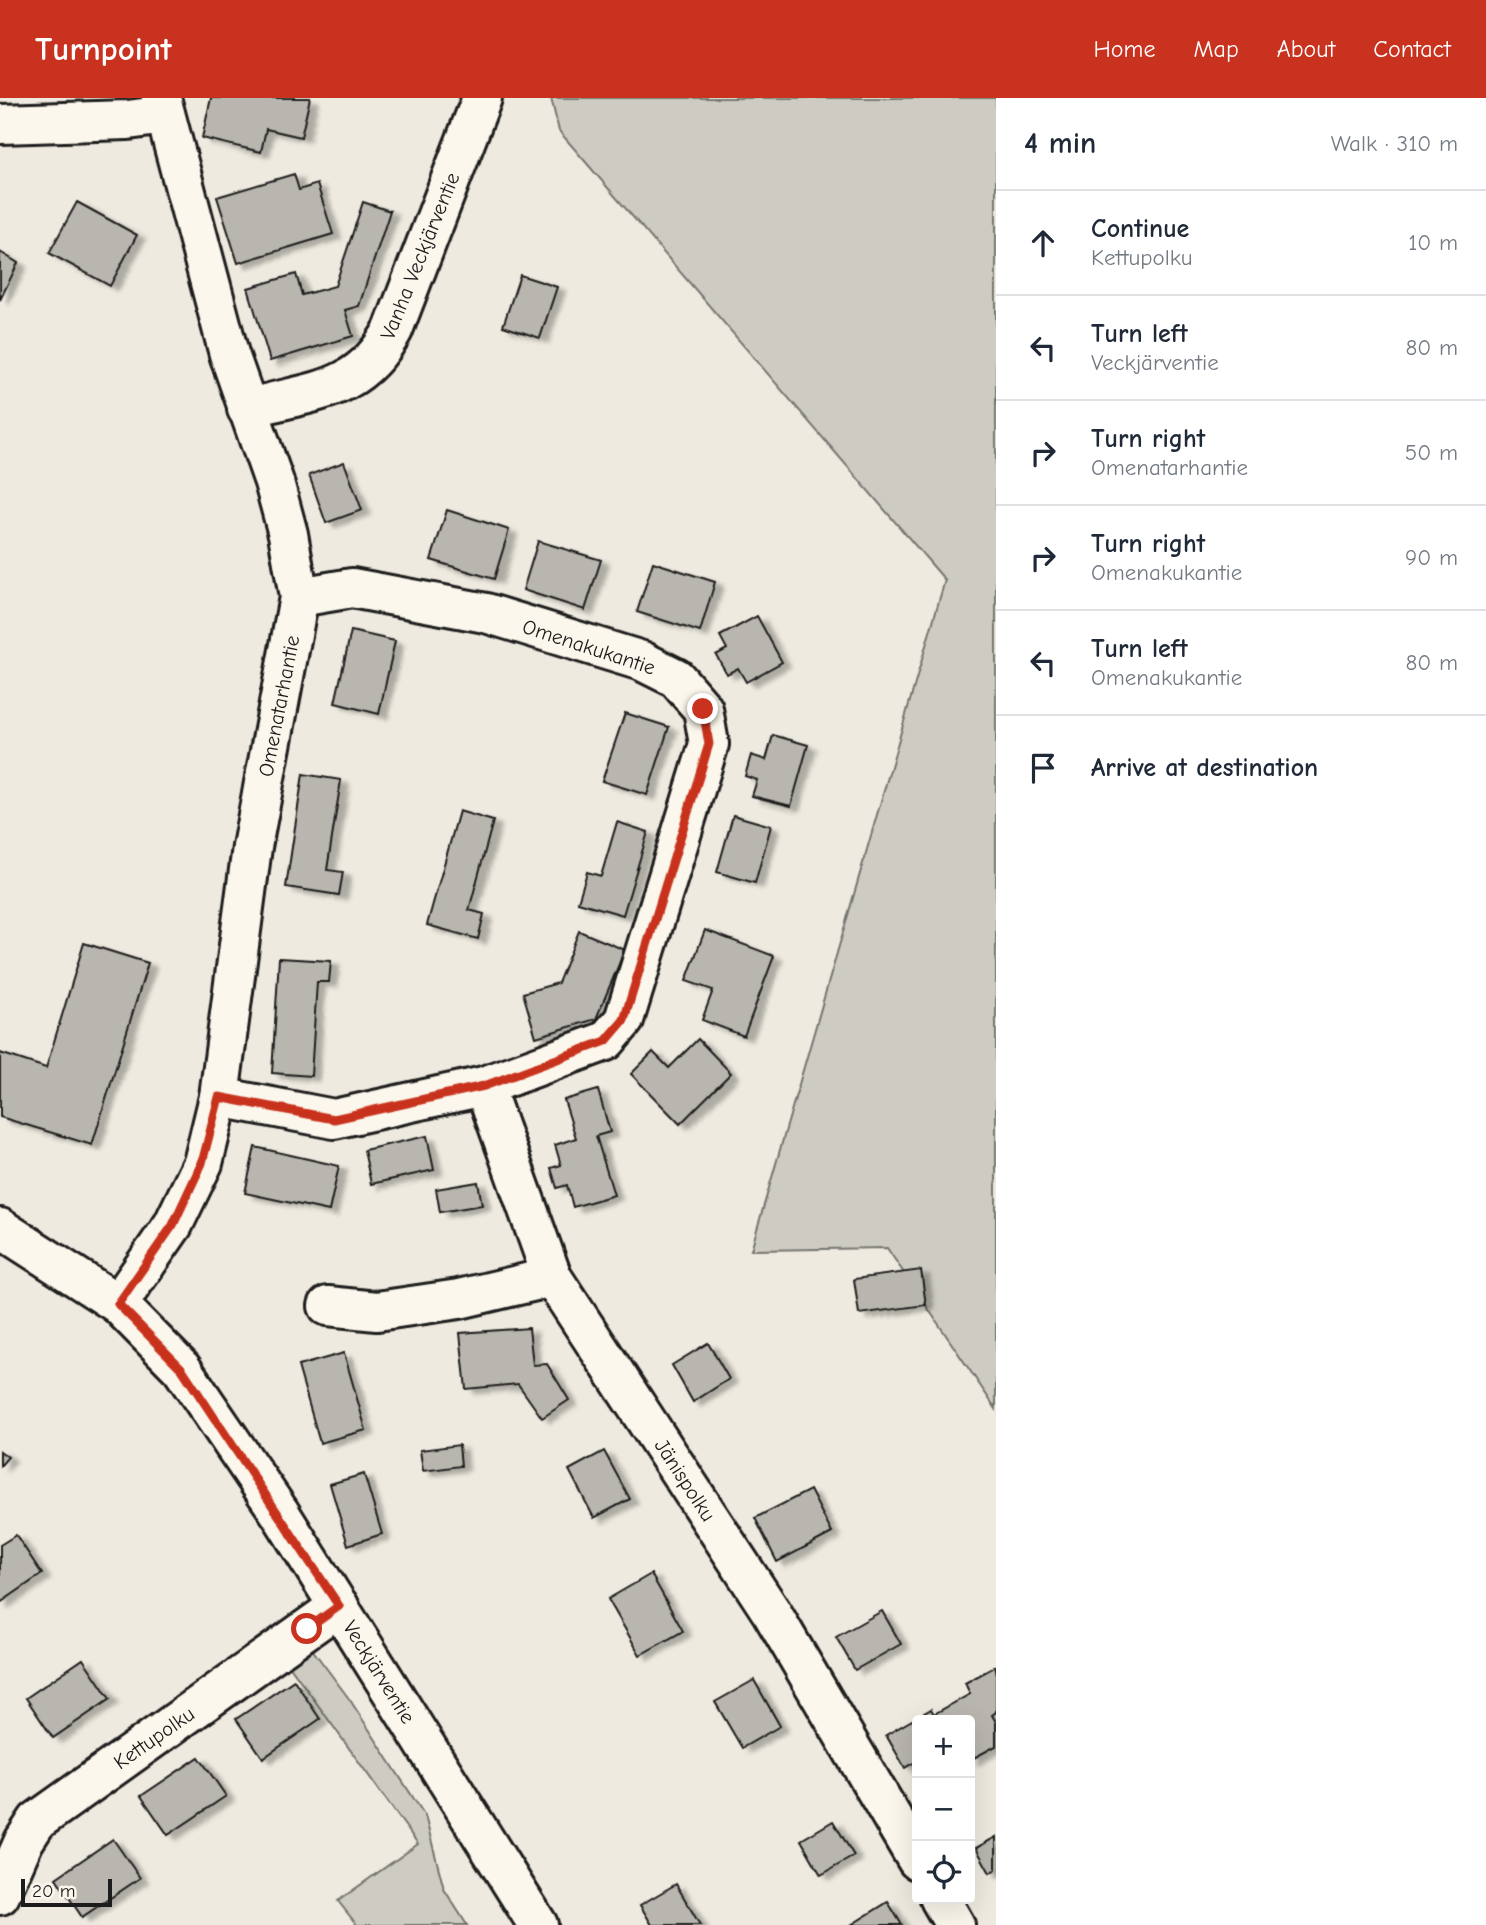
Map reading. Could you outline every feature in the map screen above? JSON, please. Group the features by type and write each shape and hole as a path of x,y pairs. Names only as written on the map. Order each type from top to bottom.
{"street":[{"name":"Vanha Veckjärventie","path":"247,409 339,386 379,357 393,330 482,98"},
{"name":"Omenatarhantie","path":"118,1304 173,1225 202,1163 219,1097 252,847 299,597 274,482 229,354 163,106"},
{"path":"0,124 128,120 163,106"},
{"name":"Omenakukantie","path":"219,1097 334,1119 484,1086 606,1041 624,1020 709,744 703,709 677,678 642,661 486,613 352,588 299,597"},
{"name":"Jänispolku","path":"484,1086 552,1278 772,1613 912,1851"},
{"name":"Veckjärventie","path":"0,1228 118,1304 182,1369 339,1606 538,1925"},
{"path":"328,1307 377,1311 458,1299 552,1278"},
{"name":"Kettupolku","path":"0,1895 24,1841 37,1821 339,1606"},
{"path":"943,1904 955,1925"}],"shaded area":[{"path":"551,98 996,98 996,1409 887,1248 751,1250 945,580 559,131"},
{"path":"306,1641 350,1700 425,1816 444,1889 467,1925 357,1925 338,1901 418,1844 284,1658"}],"building":[{"path":"211,98 310,98 301,137 266,129 261,152 202,138"},
{"path":"294,174 299,190 317,184 333,234 238,263 217,197"},
{"path":"77,202 137,235 110,286 49,253"},
{"path":"363,202 390,211 359,306 345,310 353,336 270,361 248,288 296,274 302,295 335,286"},
{"path":"0,252 18,263 0,300"},
{"path":"520,275 557,287 540,338 503,326"},
{"path":"344,462 362,510 326,523 309,475"},
{"path":"447,510 509,530 494,579 431,560"},
{"path":"538,541 601,560 585,610 523,590"},
{"path":"653,562 715,582 700,632 637,612"},
{"path":"757,616 782,662 746,682 738,668 727,674 716,655 727,649 720,636"},
{"path":"351,631 395,641 379,714 335,703"},
{"path":"625,713 669,727 647,795 602,781"},
{"path":"773,735 808,745 791,806 752,796 757,780 745,776 751,755 766,760"},
{"path":"303,774 341,780 327,870 343,872 339,895 286,887"},
{"path":"459,811 493,821 469,910 484,914 478,939 427,925"},
{"path":"733,815 771,826 755,883 717,872"},
{"path":"617,822 648,832 623,915 578,902 587,872 601,876"},
{"path":"705,930 774,956 744,1036 702,1020 713,990 686,981"},
{"path":"579,931 625,950 596,1019 536,1037 523,993 558,983"},
{"path":"84,943 148,963 92,1145 0,1117 0,1053 46,1068"},
{"path":"279,958 331,961 329,982 317,982 311,1076 272,1073"},
{"path":"698,1039 731,1073 680,1124 631,1074 653,1052 669,1068"},
{"path":"598,1090 610,1132 596,1136 614,1195 573,1207 567,1185 557,1188 551,1168 561,1165 555,1145 576,1138 564,1100"},
{"path":"427,1136 434,1170 371,1184 364,1150"},
{"path":"255,1147 339,1166 329,1211 245,1193"},
{"path":"478,1182 482,1205 440,1212 436,1189"},
{"path":"921,1270 926,1305 859,1314 854,1279"},
{"path":"529,1328 533,1365 547,1364 569,1400 542,1418 518,1384 466,1389 460,1333"},
{"path":"708,1343 729,1379 693,1402 672,1365"},
{"path":"344,1353 366,1430 320,1443 298,1366"},
{"path":"459,1445 461,1466 423,1471 420,1450"},
{"path":"0,1451 8,1457 0,1466"},
{"path":"604,1451 630,1499 594,1518 569,1470"},
{"path":"364,1474 382,1534 348,1545 330,1484"},
{"path":"810,1490 832,1533 777,1562 755,1518"},
{"path":"16,1535 42,1574 0,1603 0,1545"},
{"path":"651,1574 683,1631 640,1655 608,1599"},
{"path":"882,1611 901,1644 855,1670 836,1637"},
{"path":"83,1659 110,1699 53,1738 26,1698"},
{"path":"996,1666 996,1712 992,1715 996,1722 996,1746 975,1757 975,1715 921,1715 931,1709 934,1714 970,1694 965,1683"},
{"path":"294,1680 320,1719 263,1758 236,1719"},
{"path":"754,1680 780,1726 742,1748 715,1702"},
{"path":"912,1720 912,1764 905,1768 886,1735"},
{"path":"199,1757 226,1796 168,1835 141,1796"},
{"path":"833,1821 854,1856 821,1875 801,1840"},
{"path":"996,1837 996,1869 990,1873 976,1848"},
{"path":"113,1839 140,1878 82,1917 56,1878"},
{"path":"676,1884 700,1925 652,1925 640,1905"},
{"path":"888,1902 902,1925 851,1925"}],"route":[{"path":"307,1629 339,1606 280,1513 182,1369 118,1304 173,1225 202,1163 219,1097 334,1119 484,1086 606,1041 624,1020 709,744 703,709"}]}
